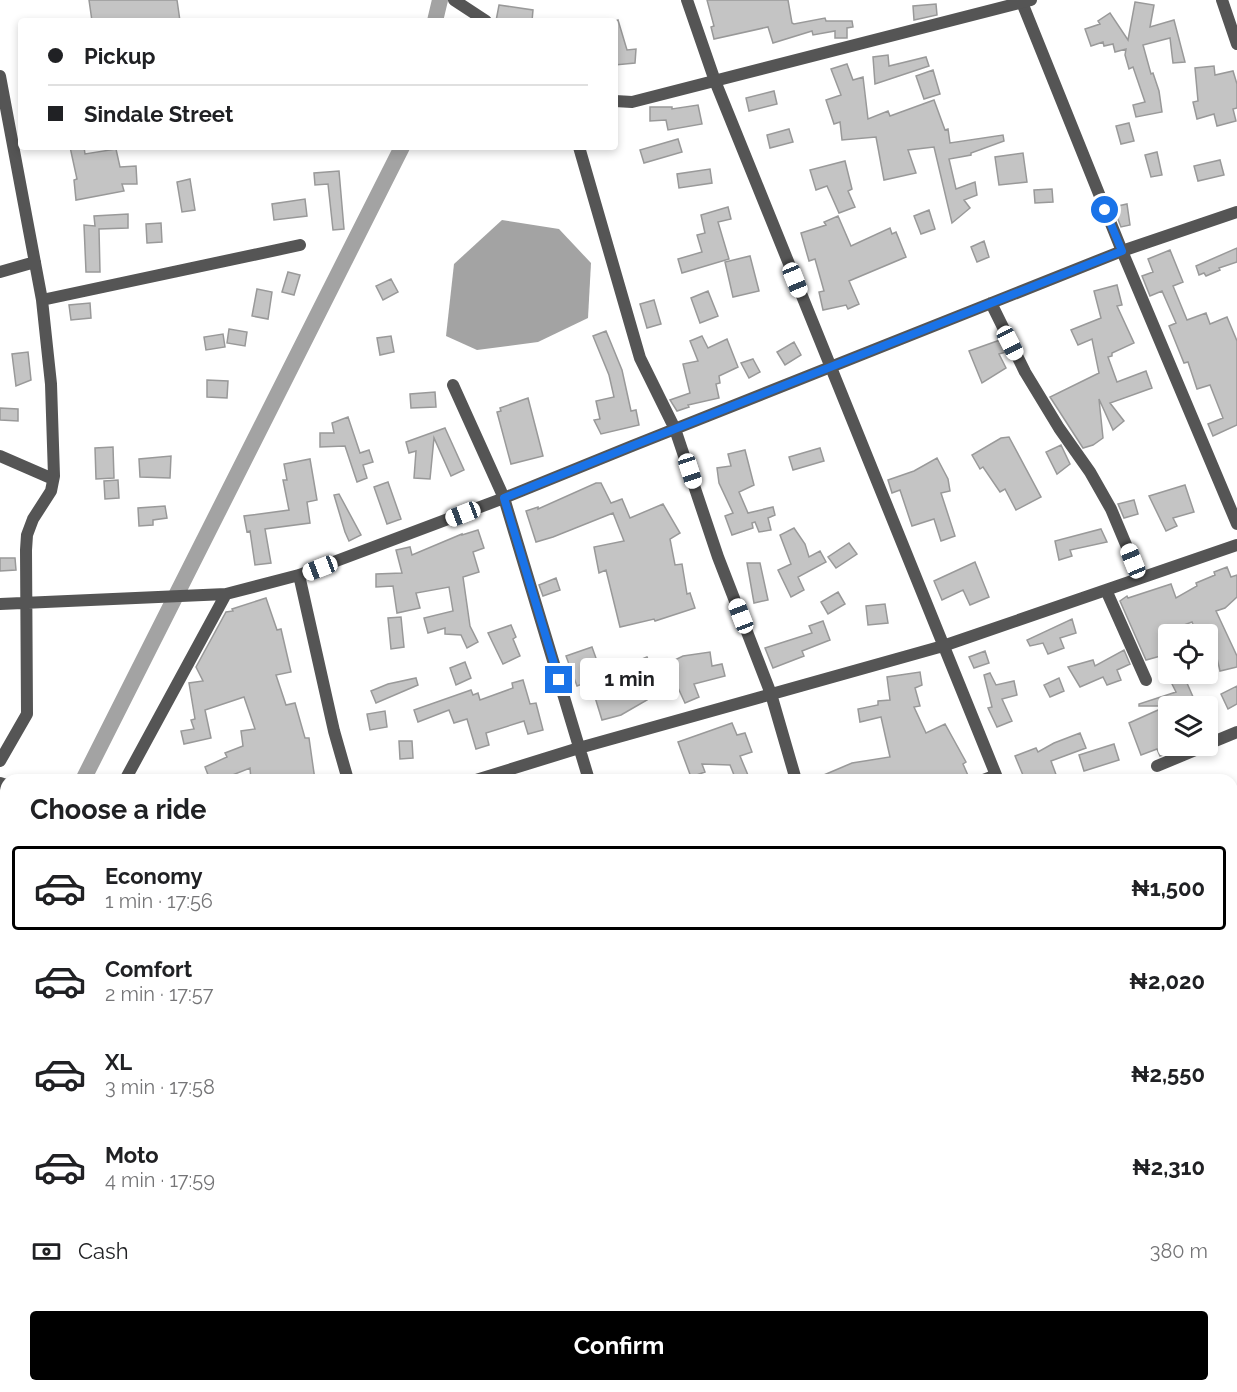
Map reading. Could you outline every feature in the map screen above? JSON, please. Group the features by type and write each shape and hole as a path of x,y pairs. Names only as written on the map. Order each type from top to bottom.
{"street":[{"path":"454,0 481,18"},
{"path":"687,0 715,81 995,774"},
{"path":"1222,0 1237,44"},
{"path":"618,100 632,102 1024,1 1122,251 1237,524"},
{"path":"0,76 16,128"},
{"path":"0,761 27,714 27,535 33,519 51,491 54,454 51,384 42,300 19,150"},
{"path":"580,150 640,358 675,429 718,557 771,694 794,774"},
{"path":"0,604 226,594 299,575 504,498 1122,251 1237,212"},
{"path":"42,300 300,245"},
{"path":"0,272 35,262"},
{"path":"991,303 1025,372 1059,428 1090,472 1111,509 1140,578"},
{"path":"453,386 504,498 588,774"},
{"path":"0,456 53,479"},
{"path":"495,774 579,748 943,646 1237,545"},
{"path":"299,575 334,731 346,774"},
{"path":"1106,590 1146,680"},
{"path":"128,774 226,594"},
{"path":"1218,740 1237,732"},
{"path":"1156,766 1180,756"}],"shaded area":[{"path":"502,220 559,229 591,263 588,318 538,342 477,350 446,336 454,264"}],"building":[{"path":"89,0 177,0 180,18 92,18"},
{"path":"707,0 788,0 794,24 825,18 826,21 852,21 853,27 847,28 847,38 835,38 835,31 813,35 812,31 773,43 768,27 714,39 711,27 714,26"},
{"path":"1135,2 1154,5 1150,27 1174,20 1185,62 1173,63 1170,38 1143,45 1151,74 1153,73 1159,91 1162,112 1136,117 1133,105 1145,102 1133,67 1129,69 1125,55 1126,49 1115,52 1113,44 1104,46 1103,42 1091,46 1085,29 1100,24 1098,21 1110,13 1128,40"},
{"path":"936,4 937,15 914,20 913,6"},
{"path":"499,5 533,10 532,18 497,18"},
{"path":"618,20 627,50 636,49 635,63 618,65"},
{"path":"888,55 889,66 926,57 929,66 875,84 873,57"},
{"path":"847,64 853,80 863,77 868,119 888,111 890,116 934,100 945,130 948,129 950,143 1003,135 1004,141 971,153 971,155 949,159 956,189 975,182 977,195 964,200 970,208 952,223 934,147 908,150 916,173 884,180 876,137 842,140 840,122 834,124 826,100 841,95 831,69"},
{"path":"1214,66 1215,75 1233,71 1237,84 1237,108 1233,109 1236,121 1217,126 1214,114 1197,119 1193,102 1198,101 1195,68"},
{"path":"933,70 940,94 924,99 916,76"},
{"path":"774,91 777,104 749,111 746,98"},
{"path":"698,105 702,124 668,130 666,120 650,121 650,107 672,107 672,109"},
{"path":"1129,123 1134,141 1121,144 1116,126"},
{"path":"789,129 793,142 770,148 767,135"},
{"path":"678,139 682,152 644,163 640,150"},
{"path":"71,150 84,150 85,154 116,150 120,167 136,166 137,184 122,184 124,191 76,200 74,180 77,179"},
{"path":"1157,152 1162,175 1151,177 1145,155"},
{"path":"1023,153 1027,182 999,185 995,157"},
{"path":"1220,160 1224,175 1198,181 1194,166"},
{"path":"845,161 852,189 848,191 855,207 839,213 827,186 816,190 810,170"},
{"path":"710,169 712,183 679,188 677,174"},
{"path":"339,171 344,229 333,230 328,184 315,185 314,173"},
{"path":"190,179 195,210 182,212 177,182"},
{"path":"1052,189 1053,202 1035,203 1034,190"},
{"path":"305,199 307,216 274,220 272,204"},
{"path":"1127,204 1130,225 1121,227 1113,207"},
{"path":"728,207 731,219 718,222 729,259 682,273 678,259 702,252 697,235 705,233 701,215"},
{"path":"929,210 935,229 921,234 914,216"},
{"path":"128,214 128,228 99,229 100,272 86,272 84,225 95,226 94,216"},
{"path":"838,216 851,246 890,228 892,234 896,232 906,257 849,281 859,304 848,309 846,305 823,310 819,292 824,291 815,259 809,261 801,233 826,225 824,222"},
{"path":"161,223 162,242 147,243 146,224"},
{"path":"984,241 989,257 977,262 971,247"},
{"path":"1237,248 1237,262 1219,268 1220,270 1206,276 1204,273 1199,275 1196,266"},
{"path":"1170,250 1183,282 1173,286 1187,320 1206,313 1210,324 1227,317 1237,341 1237,425 1213,436 1208,424 1223,418 1210,385 1197,389 1188,362 1184,363 1169,326 1176,323 1162,291 1150,296 1142,276 1153,272 1148,259"},
{"path":"750,256 759,291 733,297 725,262"},
{"path":"288,272 300,275 294,295 282,292"},
{"path":"391,279 398,292 383,300 376,286"},
{"path":"1117,285 1122,305 1117,306 1134,343 1108,357 1117,382 1146,371 1152,388 1110,403 1124,421 1113,430 1099,399 1103,438 1083,448 1050,397 1099,373 1092,339 1078,345 1071,330 1101,318 1094,291"},
{"path":"257,289 272,292 268,319 252,316"},
{"path":"708,291 718,316 700,323 691,298"},
{"path":"654,300 661,324 647,328 640,304"},
{"path":"90,303 91,318 71,320 69,305"},
{"path":"229,329 247,332 245,346 227,343"},
{"path":"606,331 622,370 631,411 636,410 639,425 601,434 594,420 600,419 596,401 614,397 609,375 593,336"},
{"path":"223,334 225,347 206,350 204,337"},
{"path":"391,336 394,352 380,355 377,338"},
{"path":"702,336 708,348 727,339 738,367 719,376 720,383 716,384 719,398 688,405 689,407 677,411 670,400 690,393 683,364 698,361 690,341"},
{"path":"1000,340 1006,352 999,354 1006,368 982,383 969,351"},
{"path":"794,342 801,355 785,365 777,352"},
{"path":"28,352 31,380 16,386 12,354"},
{"path":"753,359 760,372 749,378 741,363"},
{"path":"207,380 228,381 227,398 207,397"},
{"path":"435,392 436,407 411,408 410,394"},
{"path":"528,398 543,456 511,464 497,412 501,411 500,408"},
{"path":"0,408 18,409 18,421 0,420"},
{"path":"348,417 360,453 369,450 373,462 363,465 367,478 357,482 345,446 320,447 320,433 334,433 332,423"},
{"path":"445,428 464,470 451,476 434,438 430,479 414,478 416,451 409,453 406,442"},
{"path":"1009,437 1041,497 1016,510 1005,489 1000,492 983,467 980,469 972,455 1001,438"},
{"path":"1061,445 1070,464 1057,474 1046,452"},
{"path":"113,447 114,478 96,479 95,448"},
{"path":"820,448 824,461 793,470 789,457"},
{"path":"745,450 754,485 739,492 748,513 773,507 775,515 768,518 771,530 759,532 755,522 752,523 753,528 732,535 725,516 733,513 719,483 717,468 731,466 728,454"},
{"path":"171,456 170,478 140,477 139,459"},
{"path":"937,458 948,479 950,491 941,493 955,536 941,541 934,519 912,526 900,490 892,493 888,480 914,471"},
{"path":"310,459 317,500 307,502 310,523 265,529 271,563 255,565 250,531 247,532 244,516 289,510 283,480 287,480 284,464"},
{"path":"118,480 119,498 105,499 104,481"},
{"path":"388,482 401,519 387,524 374,487"},
{"path":"596,483 601,483 611,503 622,499 630,518 663,504 680,533 670,539 675,565 682,564 687,594 690,593 695,608 655,621 654,619 620,627 606,570 599,573 594,547 624,541 613,513 536,542 526,511 538,507 538,509"},
{"path":"1185,485 1194,512 1173,518 1177,526 1166,531 1149,496"},
{"path":"339,494 361,535 349,541 334,495"},
{"path":"1134,500 1138,514 1124,518 1118,504"},
{"path":"165,506 167,518 153,520 153,525 139,526 138,508"},
{"path":"794,528 805,544 809,557 820,551 826,562 798,577 804,590 791,597 778,570 791,564 780,535"},
{"path":"1101,529 1107,542 1070,550 1072,556 1059,560 1055,541"},
{"path":"478,530 484,548 473,552 479,572 463,577 470,626 478,642 467,648 461,635 445,634 445,628 428,633 424,618 453,611 449,587 416,593 420,608 397,613 393,586 376,587 376,574 402,573 396,550 410,547 412,555 462,534"},
{"path":"849,543 857,554 836,568 828,557"},
{"path":"0,558 15,558 16,570 0,571"},
{"path":"975,562 989,597 970,605 963,590 942,600 934,581"},
{"path":"747,563 760,563 768,600 754,603"},
{"path":"1227,567 1231,577 1237,575 1237,597 1225,608 1216,611 1237,656 1237,667 1220,671 1218,624 1193,624 1192,622 1158,624 1158,657 1146,660 1120,601 1127,596 1128,598 1171,584 1176,598 1197,586 1196,583 1215,575 1214,572"},
{"path":"556,578 560,590 543,596 539,585"},
{"path":"838,592 845,604 828,614 821,602"},
{"path":"266,598 277,630 281,629 291,672 276,675 286,705 295,703 305,738 309,738 314,774 250,774 250,768 235,774 208,774 205,767 227,757 225,753 243,746 241,731 255,729 244,697 205,710 211,738 184,744 181,731 194,729 191,720 195,719 189,683 203,681 196,667 226,612 233,611 232,609"},
{"path":"885,604 888,623 868,625 866,606"},
{"path":"401,617 404,647 391,649 388,618"},
{"path":"1072,619 1076,633 1060,638 1064,648 1048,654 1043,643 1030,646 1027,640"},
{"path":"823,621 830,640 802,651 804,656 773,668 765,648 812,633 809,626"},
{"path":"511,625 516,637 513,639 520,656 503,664 488,633"},
{"path":"592,647 602,675 647,657 657,679 639,686 647,700 621,715 602,720 590,681 577,686 566,656"},
{"path":"1124,650 1130,664 1117,670 1121,680 1107,685 1103,677 1080,687 1068,667 1093,660 1095,666"},
{"path":"985,651 989,663 974,668 969,657"},
{"path":"710,652 712,666 722,664 725,676 694,684 699,697 685,703 674,679 667,682 660,667 683,656"},
{"path":"465,662 471,678 456,685 450,668"},
{"path":"920,672 922,685 915,688 920,706 914,707 926,733 945,724 966,762 963,764 967,774 826,774 852,763 890,757 881,717 860,722 858,709 878,705 878,701 890,700 887,677"},
{"path":"990,673 996,685 1014,681 1017,695 1002,699 1012,721 997,727 988,708 992,707 984,675"},
{"path":"416,678 418,685 376,703 371,691 388,684"},
{"path":"1059,678 1064,691 1050,697 1044,685"},
{"path":"523,680 530,704 536,703 543,730 528,734 524,721 486,733 489,745 476,749 467,719 454,723 449,710 418,722 414,710 471,690 473,695 478,693 480,700 513,688 512,683"},
{"path":"1172,684 1187,684 1193,696 1164,696 1176,692"},
{"path":"1237,686 1237,704 1228,709 1221,694"},
{"path":"1158,698 1158,706 1139,706 1139,704"},
{"path":"1158,710 1158,751 1157,749 1141,755 1129,723"},
{"path":"385,711 387,727 370,730 367,714"},
{"path":"732,723 737,735 745,733 752,752 740,756 748,774 734,774 730,765 702,764 705,772 690,774 678,742"},
{"path":"1080,733 1086,748 1051,761 1056,774 1022,774 1015,756 1036,748 1038,752"},
{"path":"399,741 412,741 413,758 400,759"},
{"path":"1114,744 1119,760 1084,771 1079,755"}],"waterway":[{"path":"436,18 440,0"},
{"path":"86,774 400,150"}],"route":[{"path":"559,680 504,498 1122,251 1105,210"}]}
